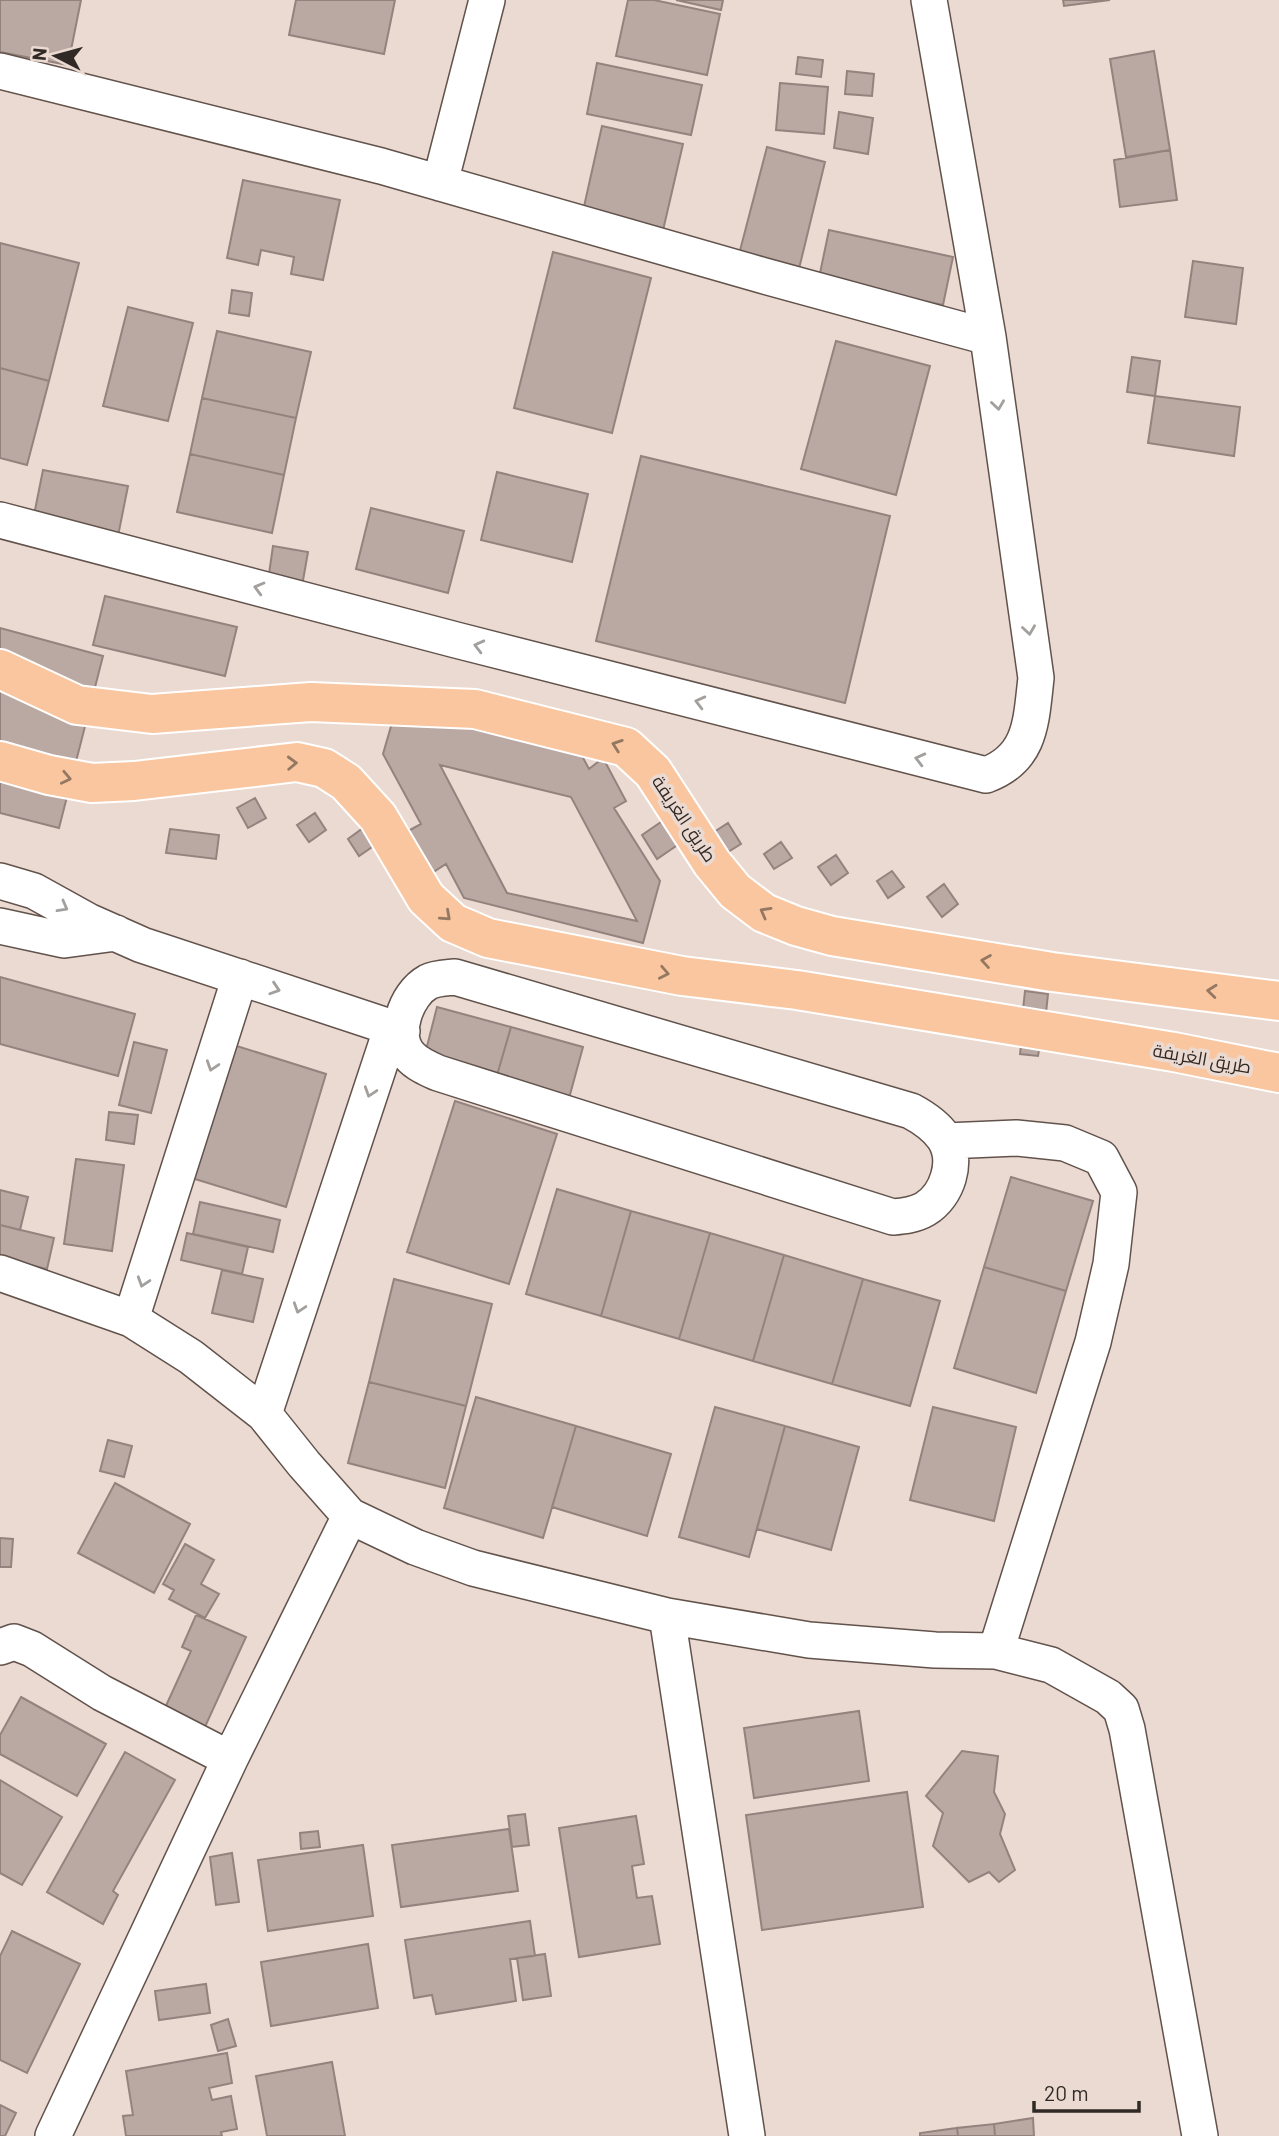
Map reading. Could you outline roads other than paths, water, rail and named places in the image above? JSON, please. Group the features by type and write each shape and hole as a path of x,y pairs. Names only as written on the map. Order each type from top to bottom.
{"main road":[{"name":"طريق الغريفة","path":"0,669 77,705 152,713 311,702 475,709 555,727 626,747 653,772 712,863 735,891 764,913 796,926 832,936 1052,972 1279,1001"},
{"name":"طريق الغريفة","path":"0,761 49,775 92,783 134,781 297,762 324,768 346,782 378,817 426,898 453,923 488,938 682,976 797,990 1174,1052 1279,1073"}],"street":[{"path":"440,183 487,0"},
{"path":"0,520 986,775 1002,769 1018,755 1030,729 1036,678 988,337 929,0"},
{"path":"0,71 381,166 988,337"},
{"path":"0,881 34,891 90,922 142,945 397,1029 410,1057 438,1073 893,1217 923,1211 936,1201 950,1173 951,1158 946,1141 926,1119 911,1111 455,977 431,980 419,988 409,1002 397,1029 264,1414"},
{"path":"0,926 64,940 116,933"},
{"path":"131,1319 240,977"},
{"path":"946,1141 1016,1138 1065,1143 1101,1158 1119,1192 1111,1264 1093,1342 996,1651"},
{"path":"0,1273 131,1319 191,1357 264,1414 350,1516 415,1547 472,1568 667,1616 809,1640 935,1650 996,1651 1051,1665 1108,1697 1121,1709 1127,1729 1200,2136"},
{"path":"53,2136 230,1759 350,1516"},
{"path":"667,1616 747,2136"},
{"path":"0,1647 14,1642 32,1649 102,1693 230,1759"}]}
